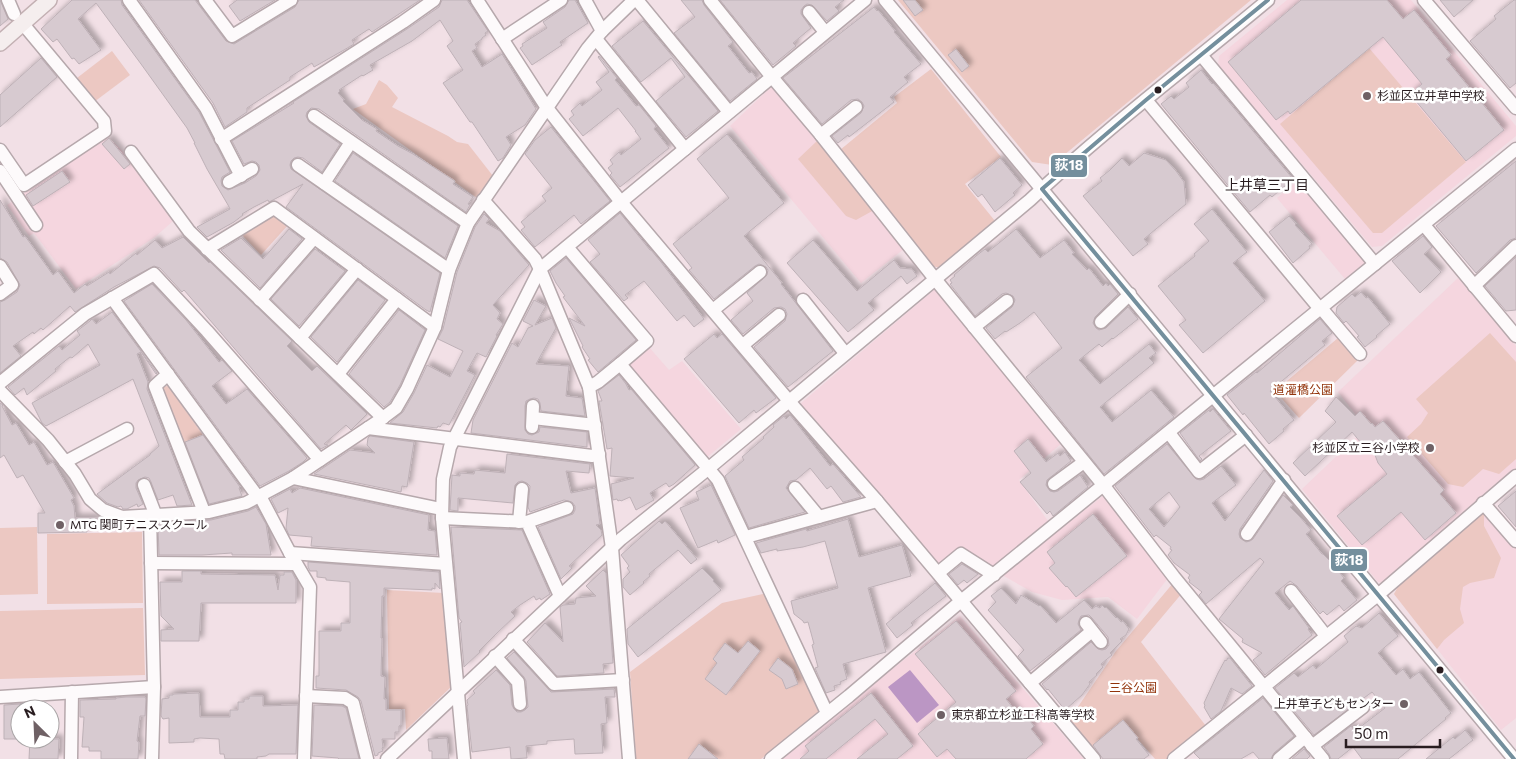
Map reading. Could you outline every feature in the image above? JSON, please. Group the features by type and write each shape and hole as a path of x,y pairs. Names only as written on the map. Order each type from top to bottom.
{"main road":[{"path":"0,43 19,19 49,0"}],"street":[{"path":"0,150 24,185 105,131 104,121 19,19 8,0"},
{"path":"129,0 206,108 221,139 247,173 229,182"},
{"path":"205,0 232,36 291,0"},
{"path":"221,139 434,0"},
{"path":"477,0 547,108 621,202 877,501 1094,759"},
{"path":"502,39 561,0"},
{"path":"585,0 599,35 685,149"},
{"path":"0,391 48,440 75,474 90,499 103,510 122,517 153,516 204,512 246,503 294,478 396,408 407,389 435,327 449,270 468,223 599,35 636,0 729,112"},
{"path":"710,0 1104,486 1174,577 1323,759"},
{"path":"464,759 442,514 443,479 450,447 540,269 865,0"},
{"path":"885,0 1514,759"},
{"path":"387,759 612,548 1268,0"},
{"path":"1424,0 1516,108"},
{"path":"809,12 825,32"},
{"path":"1202,55 1375,264"},
{"path":"1146,100 1320,309 1360,354"},
{"path":"821,135 856,107"},
{"path":"314,116 468,223"},
{"path":"324,183 351,142"},
{"path":"771,759 961,601 1516,148"},
{"path":"131,152 189,232 383,418"},
{"path":"298,165 449,270"},
{"path":"0,172 36,225"},
{"path":"484,200 535,259 589,387 612,548 630,759"},
{"path":"207,250 274,208 435,327"},
{"path":"1424,225 1516,336"},
{"path":"260,300 314,238"},
{"path":"1474,286 1516,246"},
{"path":"567,247 647,340 598,382 589,387"},
{"path":"0,266 12,284 0,294"},
{"path":"300,338 356,269"},
{"path":"713,310 760,272"},
{"path":"0,383 84,314 154,274 208,331 320,460"},
{"path":"1101,322 1130,294"},
{"path":"112,298 259,497 310,587 304,759"},
{"path":"338,374 397,299"},
{"path":"803,300 845,353"},
{"path":"974,327 1007,300"},
{"path":"742,345 779,315"},
{"path":"620,364 718,480 828,713"},
{"path":"168,374 155,386 204,512"},
{"path":"533,417 595,425"},
{"path":"368,428 592,456 599,454"},
{"path":"65,462 127,429"},
{"path":"1168,433 1199,472 1246,435"},
{"path":"1054,484 1084,462"},
{"path":"1174,759 1189,754 1264,686 1379,594 1516,476"},
{"path":"294,478 442,514 523,522 567,508"},
{"path":"1247,534 1284,480"},
{"path":"144,486 153,516 151,563 154,687 152,759"},
{"path":"795,488 819,517"},
{"path":"522,489 523,522 560,596"},
{"path":"746,537 877,501"},
{"path":"1483,503 1516,542"},
{"path":"938,573 961,554 994,575"},
{"path":"151,563 293,558 446,564"},
{"path":"1291,591 1326,636"},
{"path":"1030,684 1089,627 1101,642"},
{"path":"513,639 554,684 623,680"},
{"path":"495,656 518,682 520,704"},
{"path":"0,697 154,687"},
{"path":"71,759 72,692"},
{"path":"306,696 345,698 353,703 367,759"},
{"path":"1279,759 1363,707"}],"shaded area":[{"name":"杉並区立井草中学校","path":"1287,0 1411,0 1516,126 1516,136 1382,246 1372,247 1218,65 1219,56"},
{"path":"772,86 904,249 861,283 730,126"},
{"path":"107,136 126,154 173,221 155,237 76,289 34,233 29,236 7,205"},
{"path":"1299,180 1367,263 1345,279 1277,198"},
{"name":"杉並区立三谷小学校","path":"1458,278 1516,346 1516,469 1384,583 1378,582 1302,489 1366,428 1338,392"},
{"path":"935,289 1062,443 1019,480 1048,521 991,568 961,548 938,564 800,404"},
{"path":"648,346 669,370 682,361 741,429 706,458 629,366 629,361"},
{"path":"1104,495 1168,578 1137,619 1108,597 1062,600 1032,592 1002,575"},
{"path":"1484,508 1516,544 1516,718 1501,730 1394,594"},
{"name":"東京都立杉並工科高等学校","path":"960,616 1084,759 781,759 891,670"},
{"path":"910,670 939,705 917,723 888,687"}],"green space":[{"path":"898,0 1251,0 1052,165 1032,162"},
{"path":"1369,48 1466,162 1382,233 1373,233 1280,124"},
{"path":"112,51 130,75 94,102 77,78"},
{"path":"931,69 1001,157 965,184 995,221 941,268 931,266 840,150 897,103 894,97"},
{"path":"379,80 387,85 398,98 392,107 457,142 468,144 493,176 477,198 353,109 366,104"},
{"path":"817,141 874,210 856,220 846,216 798,159"},
{"path":"274,212 289,224 261,255 240,233"},
{"path":"1490,333 1516,362 1516,459 1499,474 1483,469 1463,487 1448,484 1407,437 1421,424 1428,413 1416,399"},
{"name":"道灌橋公園","path":"1338,338 1358,360 1299,418 1275,391"},
{"path":"167,386 203,435 182,444 161,390"},
{"path":"1484,512 1484,526 1501,558 1494,578 1470,583 1463,587 1460,609 1464,623 1444,640 1437,649 1394,594 1401,581"},
{"path":"37,527 38,594 0,595 0,528"},
{"path":"142,532 143,603 47,604 47,534"},
{"name":"三谷公園","path":"1174,582 1183,592 1141,642 1206,726 1167,759 1155,759 1124,723 1120,722 1092,748 1069,720 1116,651"},
{"path":"387,590 444,593 452,686 406,730 405,709 389,709"},
{"path":"768,593 771,611 775,614 819,706 820,713 761,759 636,759 630,672 722,603"},
{"path":"143,608 145,675 0,679 0,611"}],"building":[{"path":"0,0 8,19 0,26"},
{"path":"72,0 121,0 122,5 199,112 230,172 222,177 221,181 222,186 228,190 245,183 256,176 260,170 256,162 252,161 244,164 232,141 407,29 439,7 442,0 467,0 488,31 475,44 477,48 472,51 482,67 502,54 536,109 525,125 506,137 511,145 503,158 498,161 443,83 463,70 447,46 453,41 440,20 412,41 370,65 373,70 339,90 338,93 343,101 362,120 398,146 455,181 453,184 473,197 468,204 470,205 466,212 319,109 311,108 307,112 306,116 309,122 340,144 322,172 303,158 298,157 291,161 291,169 440,273 430,312 286,207 303,184 269,202 268,200 254,207 242,214 234,222 207,237 197,227 230,209 207,169 187,128 96,3 78,19 101,50 79,64 74,58 72,59 57,39 53,42 41,29"},
{"path":"139,0 195,0 226,41 234,44 295,7 299,0 420,0 372,32 369,29 352,40 354,44 344,50 314,67 312,63 290,77 290,80 247,108 247,112 225,127 213,103"},
{"path":"237,0 275,0 240,21 229,6"},
{"path":"569,0 575,0 588,23 560,42 562,45 532,65 520,48 523,46 522,44 547,28 543,22 565,7"},
{"path":"681,0 702,0 733,42 728,46 749,73 752,72 757,79 730,101 674,33 695,17"},
{"path":"720,0 844,0 835,7 839,11 827,21 812,5 807,4 804,6 801,14 811,28 793,43 796,46 773,65"},
{"path":"903,0 915,0 923,10 915,16"},
{"path":"1301,0 1387,0 1403,19 1414,10 1451,55 1446,59 1504,130 1466,161 1410,94 1422,84 1383,37 1290,114 1288,111 1276,120 1228,62"},
{"path":"1440,0 1473,0 1454,17"},
{"path":"1516,0 1516,83 1510,88 1470,41 1496,19 1494,16"},
{"path":"874,7 921,64 904,77 908,82 890,97 894,102 849,137 848,135 838,143 832,136 861,113 864,106 862,102 858,99 851,100 822,124 783,78"},
{"path":"643,21 718,111 686,137 656,101 685,77 671,58 641,82 612,46"},
{"path":"956,49 969,66 962,72 948,55"},
{"path":"599,56 636,106 639,105 656,126 654,129 669,148 620,187 610,175 612,173 608,168 613,164 610,160 619,152 621,155 641,139 636,131 618,108 583,136 569,119 574,115 571,111 580,103 582,106 602,90 596,82 609,72"},
{"path":"41,58 57,77 0,127 0,95"},
{"path":"1201,70 1293,179 1250,212 1161,104 1171,96 1174,99 1189,87 1186,83"},
{"path":"551,127 610,201 581,224 574,215 535,247 521,230 525,227 521,222 546,201 542,196 552,188 525,154 535,140"},
{"path":"727,134 784,203 744,236 833,351 788,387 754,347 785,321 787,314 785,309 781,307 774,308 743,334 731,320 753,301 747,293 767,275 768,270 766,267 759,264 755,266 714,299 689,270 692,268 673,244 729,198 697,159"},
{"path":"109,138 130,164 124,169 102,144"},
{"path":"353,153 458,226 445,258 335,181"},
{"path":"1144,153 1166,160 1176,171 1184,182 1186,204 1144,239 1148,244 1133,256 1083,196 1102,181 1100,178 1122,158 1129,166"},
{"path":"1000,158 1022,185 1013,193 1015,195 995,212 982,194 978,197 968,185"},
{"path":"1516,161 1516,238 1510,240 1476,273 1436,226"},
{"path":"62,171 70,182 33,206 26,195"},
{"path":"0,200 23,237 25,236 53,275 58,271 74,293 85,284 87,286 109,272 110,274 155,240 162,248 183,237 292,341 287,346 312,371 317,366 367,414 351,430 346,425 324,444 328,445 321,449 184,290 182,292 160,268 154,266 114,287 75,312 70,306 43,330 41,328 34,334 33,332 13,346 21,356 0,373 0,302 17,292 20,285 7,262 0,258"},
{"path":"1212,209 1247,252 1233,263 1265,301 1203,353 1179,325 1186,320 1158,286 1195,256 1194,254 1209,241 1194,224"},
{"path":"620,213 661,262 704,319 694,327 684,315 677,321 644,281 625,295 628,298 624,301 590,262 600,254 588,240"},
{"path":"484,214 489,219 486,223 500,231 529,265 493,305 500,313 497,319 503,324 486,357 477,353 467,371 475,375 449,425 443,423 437,428 390,423 403,412 427,365 450,377 463,351 438,339 443,329 457,272 475,227"},
{"path":"1289,216 1312,244 1293,263 1269,232"},
{"path":"289,229 302,239 260,288 221,250 241,238 263,259"},
{"path":"1016,229 1040,258 1064,240 1074,253 1072,254 1087,270 1089,268 1103,286 1106,283 1108,286 1110,284 1118,294 1095,317 1093,323 1096,328 1099,330 1106,328 1128,307 1138,319 1102,347 1099,344 1079,360 1100,384 1149,344 1156,353 1149,358 1154,363 1100,407 1112,422 1151,390 1174,417 1104,474 1026,377 1062,348 1034,312 995,339 986,328 1012,307 1015,300 1013,296 1006,293 1002,294 975,316 950,284 952,283 950,280 954,275 976,256 985,249 988,252"},
{"path":"1423,236 1432,247 1424,254 1441,272 1420,293 1392,261"},
{"path":"813,240 857,291 894,260 900,268 912,269 917,276 907,284 901,276 868,303 874,310 848,332 787,263"},
{"path":"315,249 345,271 299,326 271,299"},
{"path":"1516,257 1516,310 1506,311 1485,286"},
{"path":"566,258 636,340 598,372 588,360 590,359 582,347 569,318 585,326 563,297 565,296 550,271"},
{"path":"358,280 385,300 337,362 311,337"},
{"path":"152,284 186,320 219,362 222,360 232,371 212,386 226,404 247,389 307,458 303,462 260,486 124,301"},
{"path":"1361,292 1366,298 1368,297 1390,324 1365,347 1357,337 1359,336 1336,313 1337,307 1352,294 1355,297"},
{"path":"534,300 546,306 535,325 552,318 556,328 536,364 569,366 566,396 582,398 585,416 541,411 538,399 534,398 526,401 525,430 528,434 532,435 539,432 540,427 587,432 587,447 471,433 473,420 512,343 518,347 528,328 533,326 523,321"},
{"path":"399,310 425,330 400,385 390,402 384,407 349,374"},
{"path":"112,312 157,373 141,352 137,354 148,382 147,389 192,505 177,506 173,495 158,500 149,478 145,477 136,483 136,488 143,504 138,507 137,504 123,509 121,506 118,507 107,503 97,494 150,455 159,446 133,379 46,426 42,423 32,403 100,365 88,344 55,369 56,371 27,395 24,388 15,395 8,387 59,346 62,350 80,335 77,331 92,319 96,324"},
{"path":"1320,319 1332,333 1322,341 1325,345 1270,391 1294,420 1269,444 1227,395 1257,373"},
{"path":"714,334 717,338 722,334 776,398 756,413 754,410 739,423 684,359"},
{"path":"619,375 629,390 631,389 695,465 674,484 669,487 666,483 650,493 654,500 636,510 630,497 621,501 613,500 611,484 634,478 610,476 612,448 607,449 599,401 602,401 598,391"},
{"path":"1336,397 1355,416 1360,411 1375,427 1383,421 1444,490 1440,494 1456,513 1425,540 1401,512 1362,545 1337,516 1387,474 1364,441 1361,443 1352,432 1305,476 1293,463 1336,422 1325,411"},
{"path":"0,403 3,405 12,425 16,423 29,445 34,442 47,465 53,462 74,498 71,500 74,506 75,518 105,519 86,526 87,532 38,533 38,513 45,513 23,475 17,478 4,455 0,458"},
{"path":"1213,409 1231,431 1199,456 1202,459 1200,461 1180,433 1209,410 1210,412"},
{"path":"790,415 830,466 833,464 861,497 843,502 831,486 827,489 810,468 796,480 790,481 786,488 805,512 749,528 725,476 744,460 742,457 764,438 774,427 773,425 784,416 786,419"},
{"path":"203,435 240,487 242,496 209,504 185,442"},
{"path":"370,436 414,442 407,487 402,486 401,492 314,474 350,450 375,453 367,445"},
{"path":"1028,439 1046,462 1058,453 1060,456 1065,452 1071,461 1047,480 1046,485 1050,491 1058,491 1080,475 1088,487 1053,516 1050,511 1047,514 1020,482 1031,473 1014,451"},
{"path":"1167,444 1196,479 1204,479 1221,466 1236,485 1212,503 1225,521 1264,470 1273,481 1240,529 1240,538 1246,542 1253,539 1283,495 1293,505 1290,507 1311,530 1306,534 1344,578 1341,581 1357,600 1344,611 1339,605 1327,615 1323,611 1320,614 1297,586 1290,581 1275,593 1289,610 1293,606 1312,635 1265,675 1253,660 1262,653 1242,642 1243,639 1219,619 1264,562 1260,558 1206,604 1199,595 1202,592 1189,582 1188,578 1190,575 1174,563 1168,555 1172,550 1170,549 1171,547 1156,535 1154,537 1115,486","holes":["1169,492 1180,507 1164,527 1149,509"]},
{"path":"507,454 590,464 589,473 566,471 571,493 595,488 600,524 596,525 601,530 602,535 569,566 572,568 561,579 538,527 573,514 575,506 572,502 564,500 530,512 528,507 530,486 522,481 515,485 513,503 458,498 458,511 450,510 452,475 460,476 460,473 474,474 475,470 505,473"},
{"path":"711,485 735,535 718,543 717,540 698,548 680,508 699,500 696,492"},
{"path":"300,488 429,515 428,530 435,531 437,555 311,546 312,537 289,535 286,528 288,508 278,513 271,499 290,489 292,493"},
{"path":"1516,491 1516,527 1498,506"},
{"path":"256,507 266,524 271,555 232,555 232,553 159,555 158,524 211,520 248,511"},
{"path":"1093,514 1127,556 1076,597 1049,568 1055,563 1047,552"},
{"path":"848,519 859,557 902,545 911,576 868,588 886,652 843,664 847,679 840,682 841,684 834,686 835,690 826,693 815,668 818,667 808,622 804,623 794,614 791,601 838,588 825,541 803,547 777,551 777,549 761,553 756,543"},
{"path":"659,521 662,524 665,521 697,559 691,564 678,550 649,574 650,576 644,583 630,595 623,587 623,579 630,572 627,568 629,566 621,555"},
{"path":"451,527 522,530 550,594 541,600 540,598 536,600 534,596 511,612 515,616 464,667 460,623 462,622 459,618"},
{"path":"308,562 439,572 440,589 435,583 435,589 432,588 432,590 384,588 384,596 382,596 381,676 385,677 384,699 386,699 386,710 401,710 401,725 399,726 399,732 395,732 395,739 382,739 383,751 378,753 378,755 375,756 361,701 358,697 346,690 316,688 316,676 319,676 319,631 341,631 341,623 350,623 350,582 326,580 326,578 317,577 317,571 310,571"},
{"path":"962,564 978,574 967,583 964,580 958,585 949,574"},
{"path":"702,568 721,590 638,657 628,644 627,629"},
{"path":"603,570 606,573 613,663 603,664 604,673 557,676 527,642 545,623 563,642 560,607 575,604 576,598 596,596 586,586"},
{"path":"182,571 201,571 201,574 275,575 278,590 280,575 284,575 284,572 292,572 296,580 296,603 201,603 199,641 161,641 161,630 174,629 161,616 160,582 182,582"},
{"path":"935,583 946,596 911,623 913,625 897,638 886,624"},
{"path":"1001,588 1016,604 1021,595 1040,605 1056,623 1084,600 1092,609 1096,606 1100,608 1102,605 1106,607 1116,618 1121,622 1123,621 1129,629 1126,635 1120,639 1122,641 1110,653 1112,655 1101,664 1103,667 1089,682 1090,684 1082,695 1065,710 1042,684 1091,642 1098,649 1106,649 1109,645 1108,637 1089,615 1081,616 1078,624 1081,630 1030,671 1018,656 1024,650 988,610 996,602 991,596"},
{"path":"1379,613 1398,636 1378,653 1396,675 1403,669 1410,679 1419,672 1451,713 1398,759 1362,759 1353,747 1338,759 1331,759 1324,747 1351,726 1355,731 1385,708 1372,692 1314,735 1275,688 1294,673 1298,677 1313,665 1316,669 1348,642 1344,636 1356,626 1362,628"},
{"path":"956,621 1016,691 1006,699 1022,719 1026,716 1034,726 1031,729 1043,744 1026,759 956,759 947,749 937,757 918,734 956,702 915,654"},
{"path":"748,641 760,651 726,695 705,679 717,663 713,659 725,643 738,653"},
{"path":"514,652 551,692 614,689 615,697 605,697 607,723 601,724 603,753 575,754 574,739 547,741 547,744 526,746 527,758 511,759 510,747 472,752 467,700 475,693 473,691 496,670 510,685 514,709 517,712 521,712 528,707 526,681 507,658"},
{"path":"778,658 792,669 798,684 786,689 782,679 769,670"},
{"path":"1228,658 1230,658 1252,686 1242,694 1231,688 1221,711 1211,719 1204,707 1204,703 1218,673"},
{"path":"199,693 200,717 230,717 230,710 238,710 238,702 244,702 244,699 249,699 249,696 263,696 263,706 298,705 296,754 269,754 257,757 257,759 225,759 224,754 220,754 219,739 200,738 194,739 194,742 169,743 169,718 163,719 161,716 162,699 169,698 169,695 173,694"},
{"path":"871,693 913,746 897,759 857,759 888,734 875,719 826,759 800,759 809,751 805,746"},
{"path":"145,697 146,699 145,716 140,716 137,741 139,742 138,759 101,759 101,751 89,751 89,747 82,747 84,717 80,717 80,700"},
{"path":"1263,698 1294,736 1274,753 1271,759 1259,759 1253,752 1241,759 1200,759 1194,753"},
{"path":"4,705 10,705 10,739 4,739"},
{"path":"314,705 342,706 346,708 359,759 312,756"},
{"path":"1123,720 1149,755 1144,759 1103,759 1093,745"},
{"path":"1465,730 1473,740 1449,759 1426,759 1453,737 1455,739"},
{"path":"447,738 449,759 432,759 432,751 429,751 428,739"},
{"path":"699,744 718,759 688,759"},
{"path":"30,749 58,749 58,759 29,759"},
{"path":"1304,749 1310,756 1307,759 1292,759"}],"transit line":[{"name":"荻18","path":"1268,0 1146,100 1042,189 1514,759"}],"place":[{"name":"杉並区立井草中学校","path":"1367,96"},
{"name":"杉並区立三谷小学校","path":"1430,448"},
{"name":"MTG 関町テニススクール","path":"60,525"},
{"name":"上井草子どもセンター","path":"1404,704"},
{"name":"東京都立杉並工科高等学校","path":"941,715"}],"district":[{"name":"上井草三丁目","path":"1267,185"}]}
